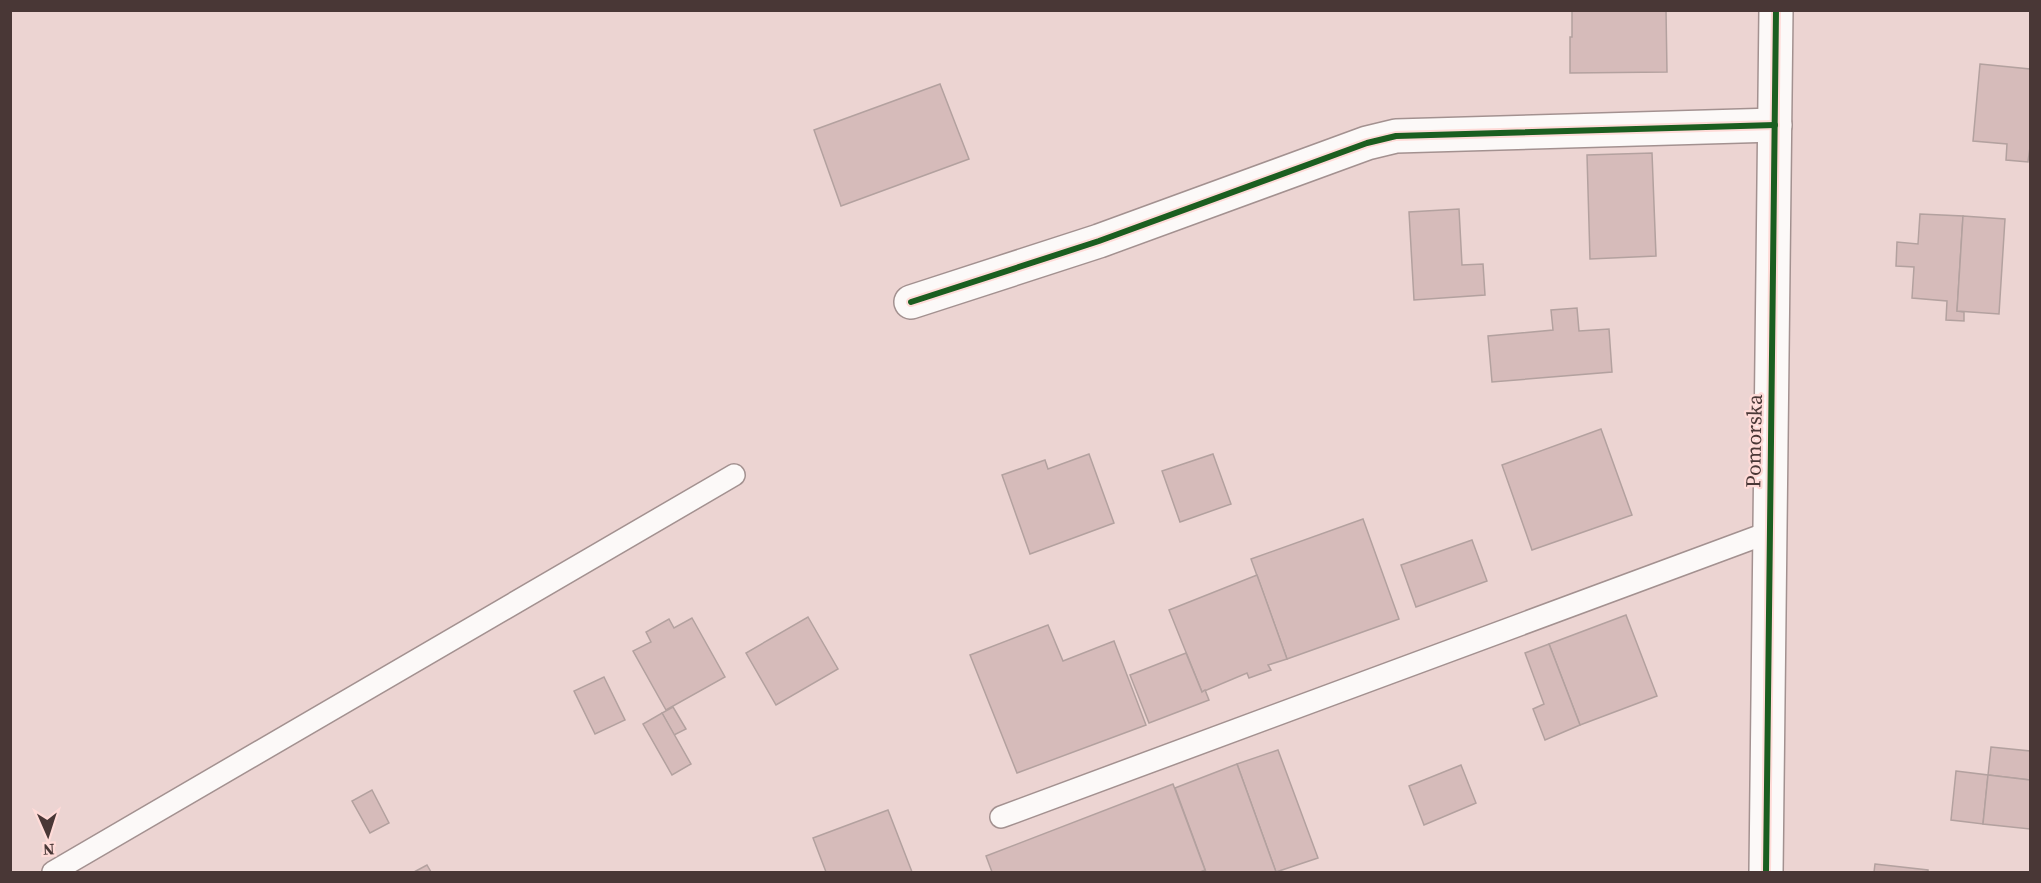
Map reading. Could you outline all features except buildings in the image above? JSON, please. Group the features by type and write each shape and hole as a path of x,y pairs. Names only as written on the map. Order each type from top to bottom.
{"street":[{"name":"Pomorska","path":"1766,873 1776,10"},
{"path":"911,302 1099,241 1367,143 1396,136 1775,125"}],"lane":[{"path":"53,873 734,475"},
{"path":"1002,817 1770,532"}],"cycle path":[{"path":"1766,872 1776,10"},
{"path":"911,302 1099,241 1367,143 1396,136 1775,125"}]}
